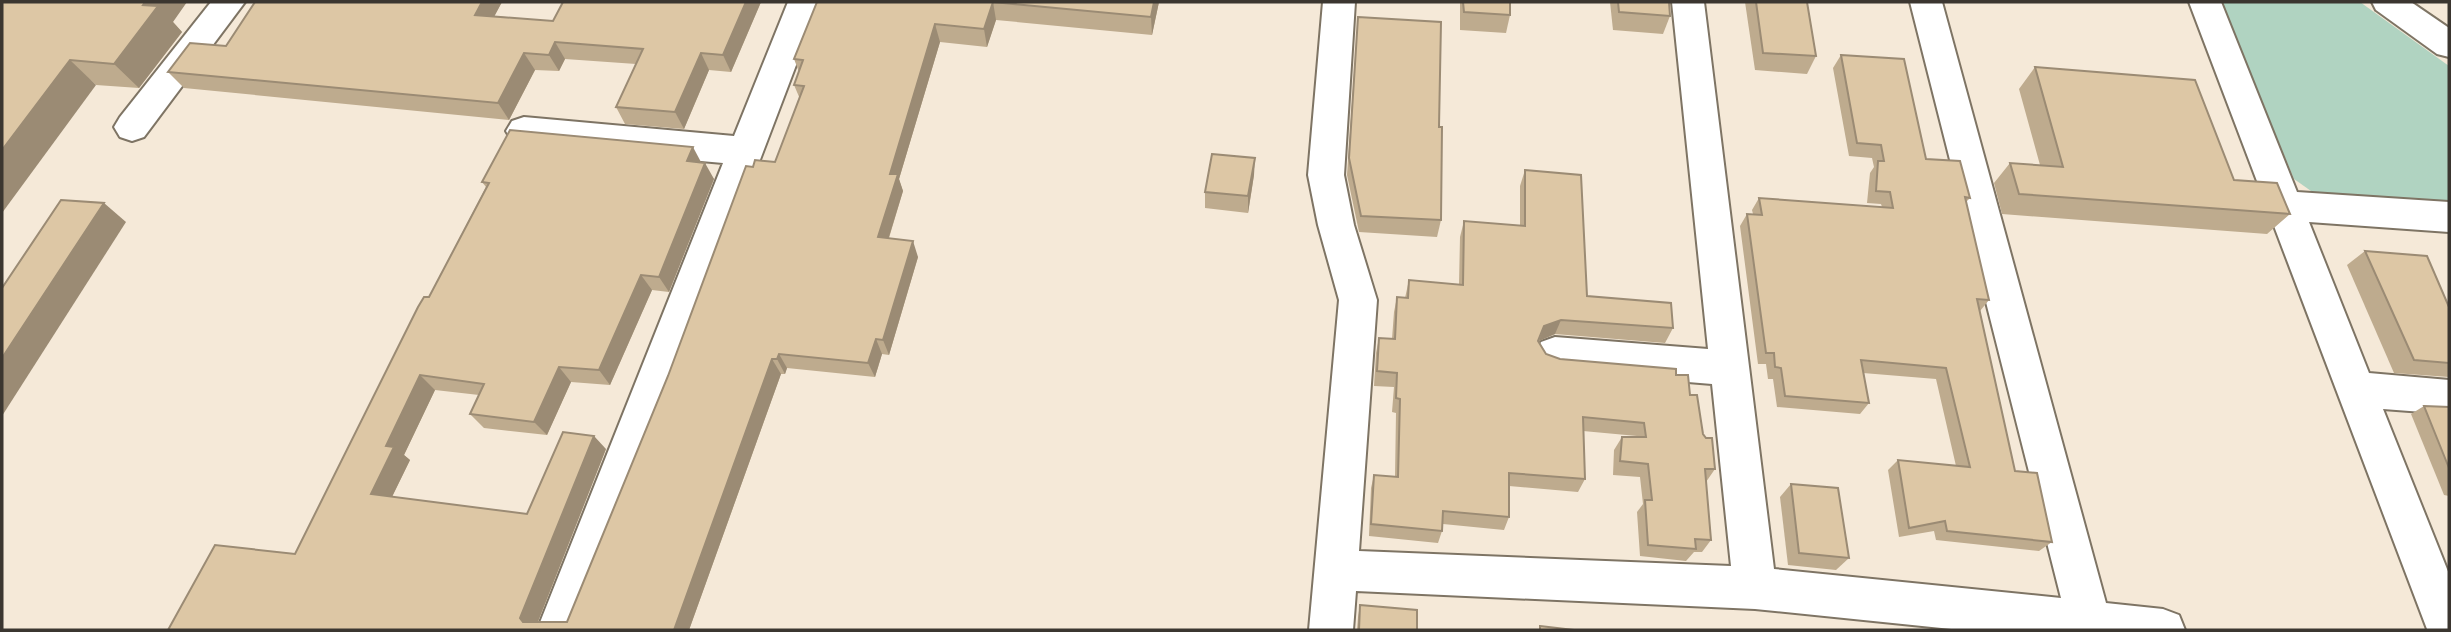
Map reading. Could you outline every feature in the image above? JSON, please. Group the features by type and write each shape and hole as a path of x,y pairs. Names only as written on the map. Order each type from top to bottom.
{"street":[{"path":"132,127 229,2"},
{"path":"559,630 804,2"},
{"path":"1331,630 1359,300 1336,225 1326,175 1339,2"},
{"path":"1688,2 1755,588"},
{"path":"1926,2 2090,627"},
{"path":"2205,2 2449,629"},
{"path":"2388,2 2449,45"},
{"path":"524,131 748,151"},
{"path":"2283,205 2449,217"},
{"path":"1555,354 1730,368"},
{"path":"2356,389 2449,397"},
{"path":"1337,570 1755,588 1917,617 2163,630"}],"green space":[{"path":"2220,2 2360,2 2449,66 2449,207 2321,198 2294,179"}],"building":[{"path":"2,2 145,2 143,5 158,6 114,64 70,60 2,150"},
{"path":"255,2 482,2 475,15 553,21 563,2 746,2 723,55 701,53 675,112 616,107 643,49 555,42 549,55 524,53 498,103 168,72 190,43 226,46"},
{"path":"817,2 993,2 984,29 935,24 890,174 898,174 878,237 913,241 883,340 876,339 868,363 779,354 777,359 772,359 674,630 168,630 215,545 295,554 418,307 424,297 429,297 489,183 482,182 510,130 693,147 687,161 705,163 659,277 641,275 599,370 559,367 534,422 470,414 484,384 420,375 386,446 394,447 371,494 527,514 563,432 594,436 520,618 523,622 567,622 668,376 746,166 753,167 755,160 775,162 804,86 794,85 803,60 794,59"},
{"path":"993,2 1154,2 1151,17"},
{"path":"1463,2 1510,2 1510,15 1464,12"},
{"path":"1618,2 1669,2 1670,16 1619,12"},
{"path":"1756,2 1807,2 1816,56 1763,53"},
{"path":"1358,17 1441,22 1441,220 1361,216 1349,158"},
{"path":"1841,55 1904,59 1926,159 1960,161 1970,198 1965,197 1989,300 1977,299 2015,471 2037,473 2052,542 1947,531 1945,521 1909,528 1898,460 1970,467 1946,368 1861,360 1869,403 1785,396 1781,368 1775,367 1774,353 1766,353 1747,214 1762,215 1759,198 1893,208 1890,192 1876,191 1878,161 1884,161 1881,145 1857,143"},
{"path":"2035,67 2195,80 2234,180 2277,183 2290,214 2019,194 2010,163 2063,167"},
{"path":"1212,154 1255,158 1248,196 1205,192"},
{"path":"1525,170 1581,175 1587,296 1671,303 1673,328 1561,320 1544,326 1538,341 1546,354 1560,359 1676,369 1676,375 1688,375 1690,395 1697,395 1703,434 1706,438 1712,438 1715,469 1705,469 1711,540 1695,539 1696,549 1648,545 1645,500 1652,500 1648,464 1620,461 1622,437 1646,437 1644,423 1583,417 1585,479 1509,473 1509,517 1443,511 1442,531 1371,524 1374,475 1398,477 1400,399 1396,398 1397,373 1377,371 1379,338 1395,339 1397,297 1408,298 1409,280 1463,285 1464,221 1525,226"},
{"path":"61,200 104,203 2,358 2,288"},
{"path":"2365,251 2427,256 2449,307 2449,363 2414,360"},
{"path":"2424,406 2449,407 2449,468"},
{"path":"1791,484 1838,488 1849,558 1799,553"},
{"path":"1360,605 1417,610 1417,630 1359,630"},
{"path":"1540,626 1574,630 1540,630"}]}
